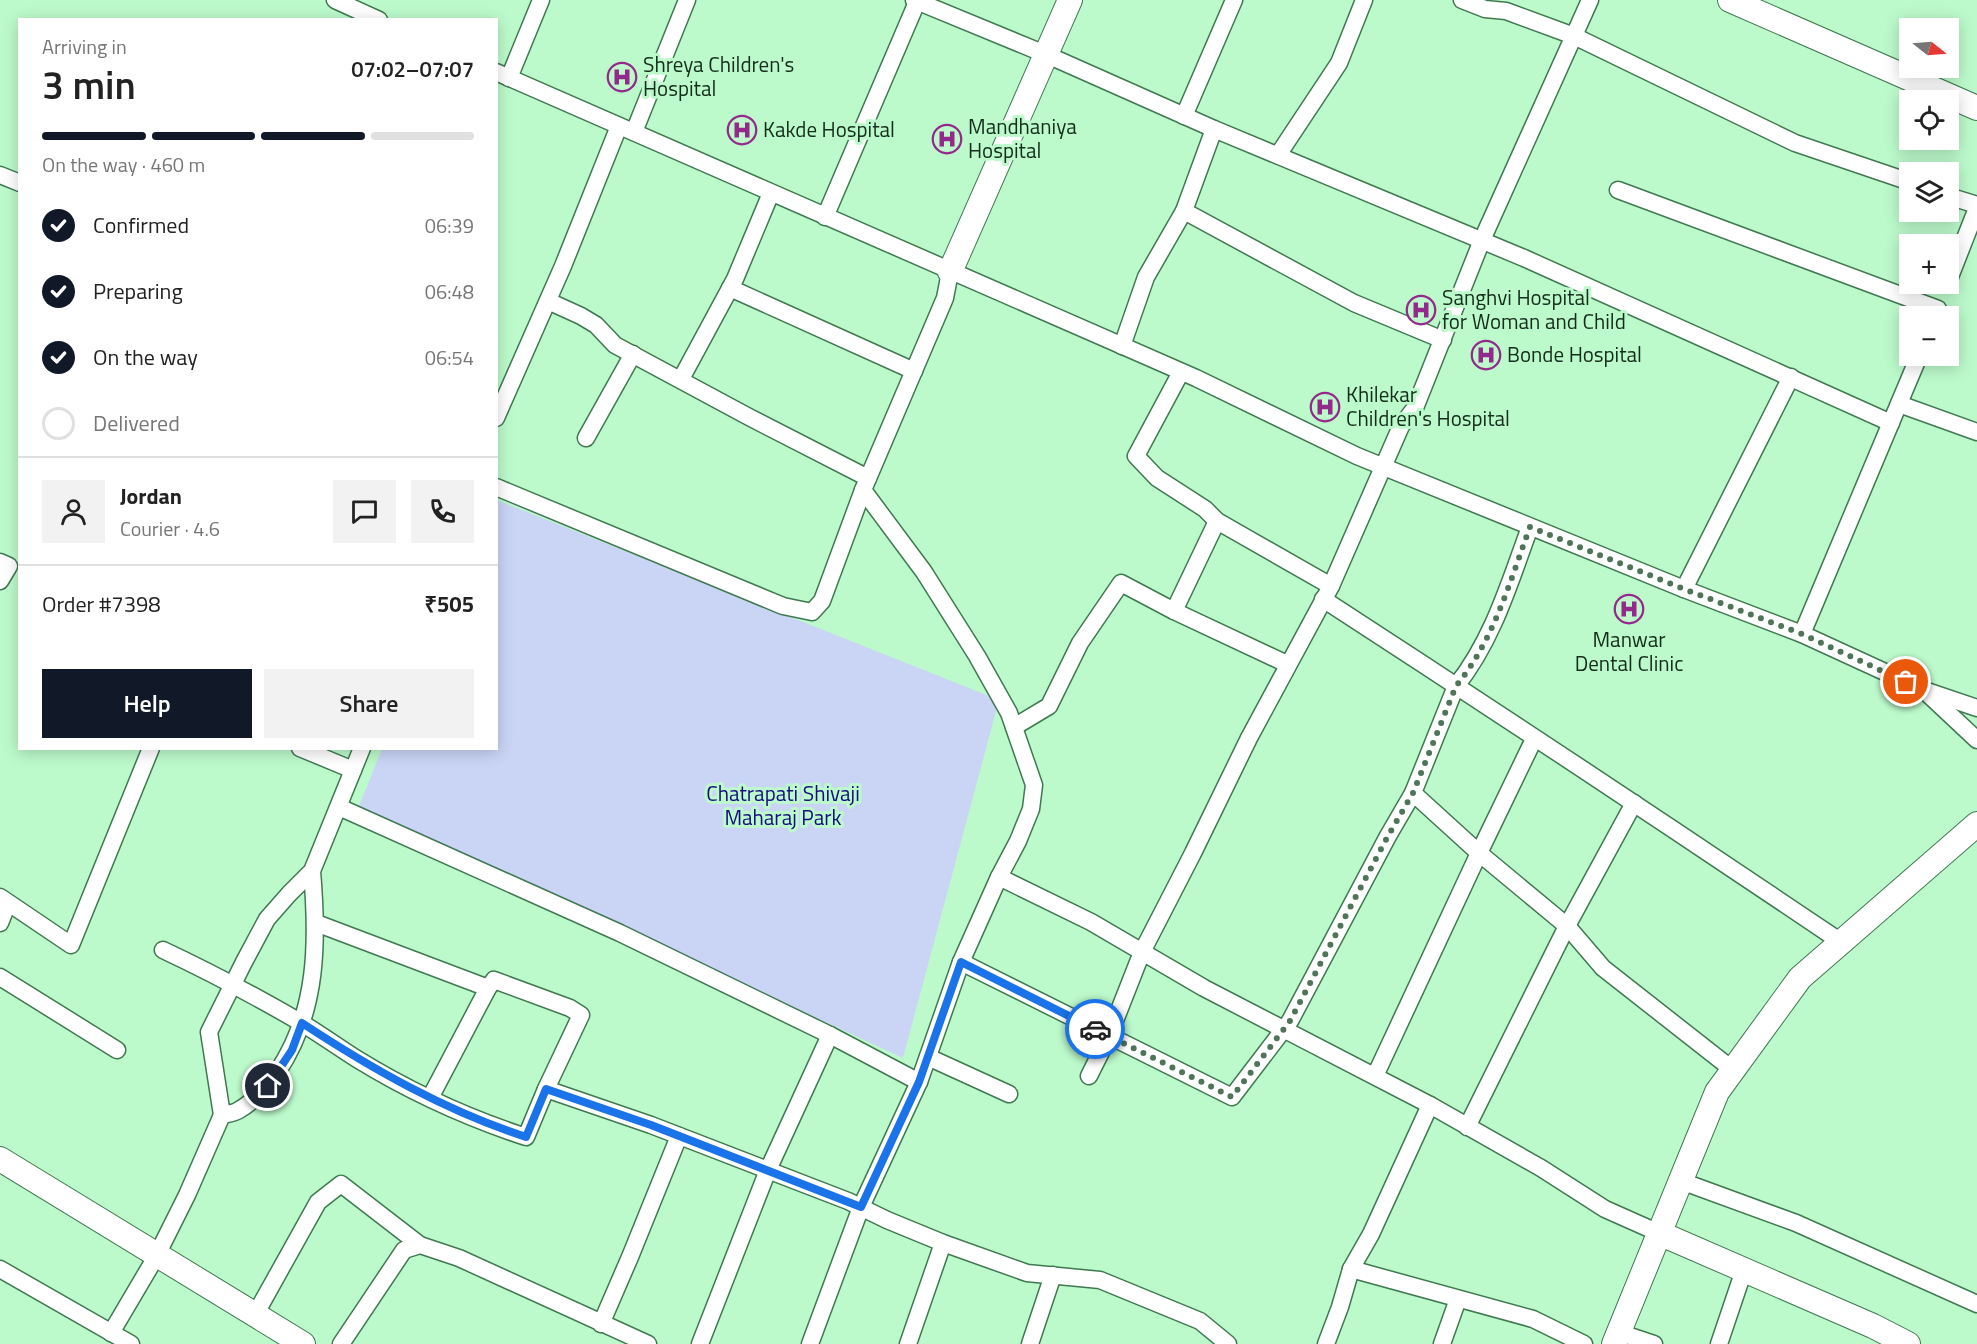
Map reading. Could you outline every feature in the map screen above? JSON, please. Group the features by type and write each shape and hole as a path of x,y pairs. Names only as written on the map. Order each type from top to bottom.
{"street":[{"path":"335,0 375,18"},
{"path":"541,0 503,75 1181,372 1383,466 1684,589 1802,634 1923,690 1977,708"},
{"path":"501,394 548,301 687,0"},
{"path":"498,488 783,606 812,612 822,601 866,484 945,298 950,272 1070,0"},
{"path":"1184,116 1234,0"},
{"path":"1278,155 1339,63 1364,0"},
{"path":"1462,0 1485,9 1506,11 1574,36 1795,143 1899,179"},
{"path":"1089,1076 1110,1036 1142,952 1287,664 1327,592 1401,426 1414,408 1482,240 1590,0"},
{"path":"1730,0 1977,108"},
{"path":"825,217 915,1 1045,54 1214,129 1482,240 1891,423"},
{"path":"1122,346 1146,277 1184,211 1214,129"},
{"path":"0,175 18,182"},
{"path":"1618,190 1919,306"},
{"path":"681,379 730,288 771,193"},
{"path":"1959,200 1977,207 1959,254"},
{"path":"1184,211 1354,303 1443,340"},
{"path":"730,288 914,371"},
{"path":"548,301 596,325 615,345 681,379 866,484 924,572 1004,704 1034,784 1031,809 961,962 919,1082 861,1207 810,1344"},
{"path":"586,438 633,354"},
{"path":"1802,634 1915,366"},
{"path":"1181,372 1136,456 1157,478 1205,508 1217,521 1327,592 1456,686 1534,739 1584,769 1840,942"},
{"path":"1684,589 1791,377"},
{"path":"1899,404 1977,432"},
{"path":"1174,611 1217,521"},
{"path":"961,962 1232,1097 1285,1029 1413,793 1456,686 1468,671 1494,623 1530,527"},
{"path":"0,562 9,566 0,581"},
{"path":"1014,727 1049,706 1080,642 1121,583 1174,611 1287,664"},
{"path":"1923,690 1977,740"},
{"path":"1375,1076 1534,739"},
{"path":"0,923 4,900 71,945 150,750"},
{"path":"305,750 353,770"},
{"path":"111,1333 157,1255 187,1195 222,1115 209,1032 267,919 312,872 361,750"},
{"path":"1413,793 1479,853 1567,926 1603,968 1733,1070"},
{"path":"1467,1127 1567,926 1634,803"},
{"path":"339,807 620,933 830,1035 919,1082"},
{"path":"1654,1344 1616,1338 1717,1092 1800,978 1977,824"},
{"path":"222,1115 239,1111 268,1086 292,1050 302,1023 313,978 316,923 312,872"},
{"path":"999,877 1091,922 1204,988 1430,1105 1540,1168 1605,1209 1908,1344"},
{"path":"316,923 488,988"},
{"path":"163,950 233,983 302,1023 359,1060 430,1098 501,1129 526,1137 581,1015 570,1008 494,980 430,1098"},
{"path":"0,977 117,1050"},
{"path":"700,1344 768,1170 830,1035"},
{"path":"928,1057 1009,1094"},
{"path":"546,1089 768,1170 943,1243 1027,1273 1100,1280 1200,1321 1228,1344"},
{"path":"1326,1344 1351,1269 1371,1234 1430,1105"},
{"path":"601,1324 678,1136"},
{"path":"0,1159 303,1344"},
{"path":"1681,1181 1796,1223 1977,1304"},
{"path":"255,1315 318,1202 341,1185 420,1245 459,1258 648,1344"},
{"path":"908,1344 943,1243"},
{"path":"341,1344 404,1250 420,1245"},
{"path":"0,1269 131,1344"},
{"path":"1351,1269 1533,1320 1584,1344"},
{"path":"1719,1344 1744,1270"},
{"path":"1030,1344 1053,1275"},
{"path":"1442,1344 1458,1299"}],"green space":[{"name":"Chatrapati Shivaji Maharaj Park","path":"498,500 999,700 903,1058 359,806 382,750 498,750"}],"way so far":[{"path":"1095,1029 1232,1097 1290,1021 1413,793 1456,686 1468,671 1494,623 1530,527 1802,634 1906,682"}],"place":[{"name":"Shreya Children's Hospital","path":"622,77"},
{"name":"Kakde Hospital","path":"742,130"},
{"name":"Mandhaniya Hospital","path":"947,139"},
{"name":"Sanghvi Hospital for Woman and Child","path":"1421,310"},
{"name":"Bonde Hospital","path":"1486,355"},
{"name":"Khilekar Children's Hospital","path":"1325,407"},
{"name":"Manwar Dental Clinic","path":"1629,609"}],"route":[{"path":"268,1086 292,1050 302,1023 359,1060 430,1098 501,1129 526,1137 546,1089 651,1125 861,1207 919,1082 961,962 1095,1029"}]}
